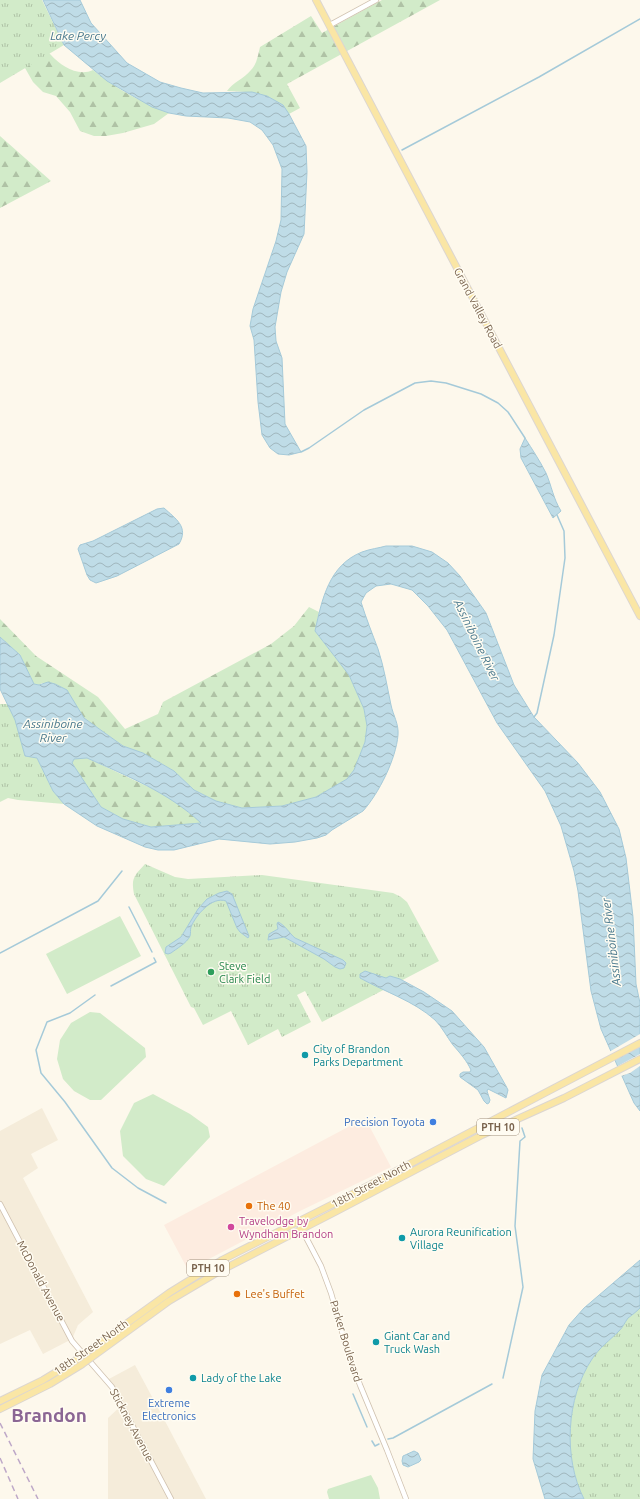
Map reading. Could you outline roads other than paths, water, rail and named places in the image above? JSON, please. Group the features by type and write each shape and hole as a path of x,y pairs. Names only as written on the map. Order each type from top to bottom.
{"main road":[{"name":"Grand Valley Road","path":"316,0 640,616"},
{"name":"18th Street North","path":"3,1400 43,1380 86,1354 141,1313 192,1278 228,1257 298,1222 640,1043"},
{"name":"18th Street North","path":"0,1409 50,1384 81,1365 153,1313 195,1285 228,1266 482,1135 600,1080 640,1059"}],"street":[{"path":"330,25 376,0"},
{"name":"McDonald Avenue","path":"0,1204 72,1341 86,1354"},
{"name":"Parker Boulevard","path":"298,1222 321,1266 332,1293 349,1356 406,1499"},
{"name":"Stickney Avenue","path":"86,1354 112,1387 171,1499"}],"water":[{"name":"Lake Percy","path":"43,0 80,0 91,23 127,63 160,82 203,93 252,92 267,96 283,105 289,114 306,146 307,172 304,234 287,272 281,292 275,327 276,341 282,358 285,424 301,452 289,455 278,454 270,448 262,435 258,402 254,340 250,326 253,309 276,241 281,220 282,169 273,145 262,130 250,122 228,118 186,116 169,113 152,107 107,81 64,45"},
{"path":"525,438 546,473 556,502 561,511 553,518 521,458 520,449"},
{"path":"164,508 177,520 182,528 183,533 179,544 117,576 96,583 90,580 78,549 80,545 93,541 157,509"},
{"name":"Assiniboine River","path":"386,546 412,546 432,552 448,563 460,576 486,613 514,685 534,717 578,763 600,792 619,829 626,858 633,917 636,984 640,1003 640,1111 634,1103 601,1029 591,991 578,891 561,826 545,791 497,723 447,630 428,606 412,590 391,584 376,586 366,593 361,602 380,656 391,705 398,727 397,744 386,775 369,804 363,811 326,835 295,842 270,844 219,839 174,850 158,850 145,847 97,826 64,804 53,791 37,758 25,756 15,720 0,689 0,637 20,655 34,684 39,685 48,682 67,690 84,718 123,746 143,753 174,771 194,790 216,801 242,808 282,806 316,797 347,779 354,770 365,742 367,726 364,709 349,675 315,631 324,595 334,574 342,565 362,552","holes":["87,758 147,786 175,802 201,823 151,827 123,819 101,807 72,763 74,759"]},
{"path":"227,891 232,894 249,936 248,938 237,928 226,901 215,901 205,908 193,922 189,939 171,953 165,953 166,947 181,937 198,909 207,899"},
{"path":"278,922 283,925 295,938 343,960 346,963 344,968 340,969 335,967 324,959 284,937 268,940 269,934 278,929"},
{"path":"365,971 386,978 390,976 400,979 424,992 452,1011 484,1047 508,1090 506,1098 488,1089 487,1091 490,1100 487,1104 478,1090 460,1077 460,1074 463,1072 470,1072 471,1070 438,1023 418,1007 360,978 360,974"},
{"path":"640,1260 640,1308 628,1318 620,1329 592,1359 583,1375 577,1392 570,1428 570,1447 577,1483 584,1499 545,1499 533,1459 535,1411 542,1375 569,1325 584,1308"},
{"path":"414,1451 418,1453 421,1460 408,1467 403,1465 403,1456"}],"waterway":[{"path":"402,150 539,77 640,19"},
{"path":"301,452 364,410 415,383 431,381 446,383 481,394 498,403 508,412 525,438"},
{"path":"534,717 537,713 554,635 565,558 564,531 557,515"},
{"path":"0,953 98,901 122,871"},
{"path":"129,907 152,952"},
{"path":"111,986 156,962 154,958"},
{"path":"95,995 70,1013 47,1022 36,1050 41,1073 65,1102 112,1168 138,1188 166,1203"},
{"path":"503,1378 523,1287 515,1226 520,1141 525,1137 522,1128"},
{"path":"388,1439 393,1438 492,1384"},
{"path":"353,1394 367,1427"},
{"path":"372,1441 375,1446 379,1444"}],"railway":[{"path":"0,1423 38,1499"},
{"path":"0,1458 18,1499"}],"place":[{"name":"Steve Clark Field","path":"211,972"},
{"name":"City of Brandon Parks Department","path":"305,1055"},
{"name":"Precision Toyota","path":"433,1122"},
{"name":"The 40","path":"249,1206"},
{"name":"Travelodge by Wyndham Brandon","path":"231,1227"},
{"name":"Aurora Reunification Village","path":"402,1238"},
{"name":"Lee's Buffet","path":"237,1294"},
{"name":"Giant Car and Truck Wash","path":"376,1342"},
{"name":"Lady of the Lake","path":"193,1378"},
{"name":"Extreme Electronics","path":"169,1390"}],"district":[{"name":"Brandon","path":"49,1415"}]}
